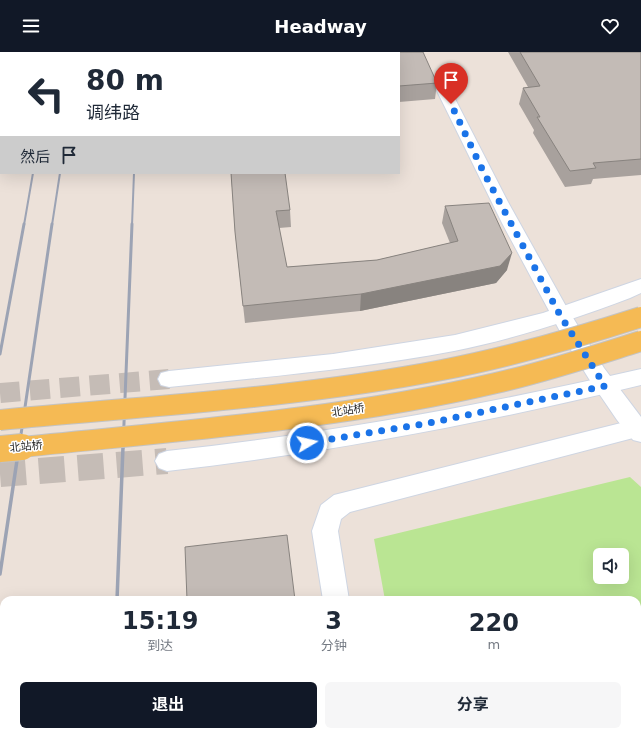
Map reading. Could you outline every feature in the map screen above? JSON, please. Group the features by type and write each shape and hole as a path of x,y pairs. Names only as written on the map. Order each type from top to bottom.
{"main road":[{"path":"0,420 280,394 414,374 502,356 580,337 641,317"},
{"name":"北站桥","path":"0,449 284,419 358,409 474,388 553,368 641,341"}],"street":[{"path":"335,596 326,530 330,513 343,503 639,430 605,386 560,315 483,171 444,91"},
{"path":"169,379 350,360 430,347 495,334 560,315 641,286"},
{"path":"167,461 229,455 421,424 641,378"}],"green space":[{"path":"630,477 641,487 641,596 384,596 374,539"}],"building":[{"path":"400,52 423,52 437,83 400,86"},
{"path":"520,52 641,52 641,159 593,163 596,168 570,171 537,117 540,117 523,88 540,86"},
{"path":"231,174 285,174 290,210 276,211 287,267 377,260 458,241 445,206 489,203 512,253 500,266 361,294 243,306 235,232"},
{"path":"287,535 295,596 187,596 185,547"}],"tunnel":[{"path":"0,393 169,379"},
{"path":"0,474 167,461"}],"railway":[{"path":"24,225 33,174"},
{"path":"52,225 60,174"},
{"path":"132,225 134,174"},
{"path":"0,354 24,224"},
{"path":"19,448 52,224"},
{"path":"123,448 132,224"},
{"path":"0,574 19,447"},
{"path":"117,596 123,447"}],"route":[{"path":"307,443 429,423 605,386 560,315 483,171 451,104"}]}
